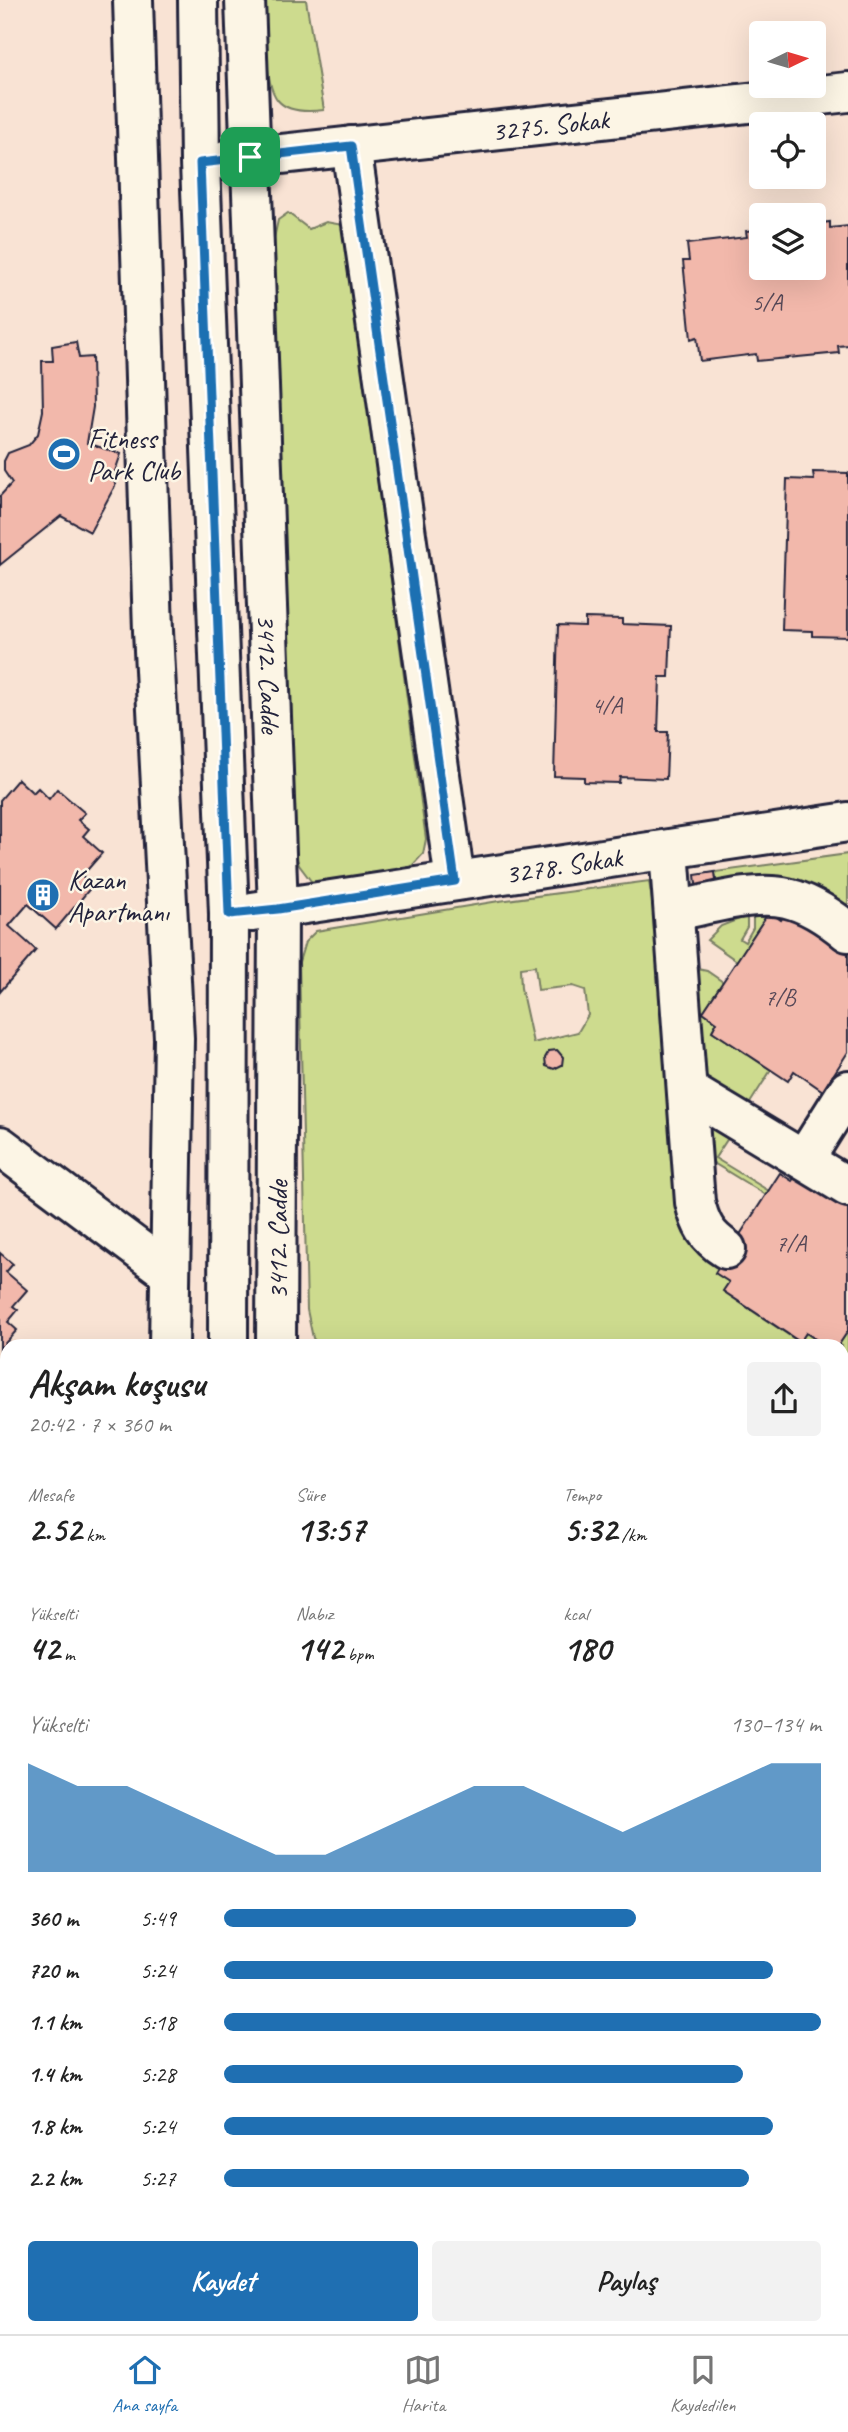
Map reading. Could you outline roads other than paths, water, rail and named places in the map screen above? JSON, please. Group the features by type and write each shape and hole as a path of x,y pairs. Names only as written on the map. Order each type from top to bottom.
{"street":[{"path":"133,0 153,631 174,1038 169,1339"},
{"name":"3412. Cadde","path":"198,0 200,163 229,914 228,1339"},
{"name":"3412. Cadde","path":"245,0 278,909 276,1339"},
{"name":"3275. Sokak","path":"200,163 848,92"},
{"path":"351,146 455,881"},
{"name":"3278. Sokak","path":"229,914 278,909 848,822"},
{"path":"669,850 695,1202 699,1219 707,1234 726,1250"},
{"path":"674,911 760,896 786,898 810,907 848,932"},
{"path":"687,1090 848,1187"},
{"path":"804,1160 848,1090"},
{"path":"0,1146 170,1273"}],"place":[{"name":"Fitness Park Club","path":"64,454"},
{"name":"Kazan Apartmanı","path":"43,895"}]}
